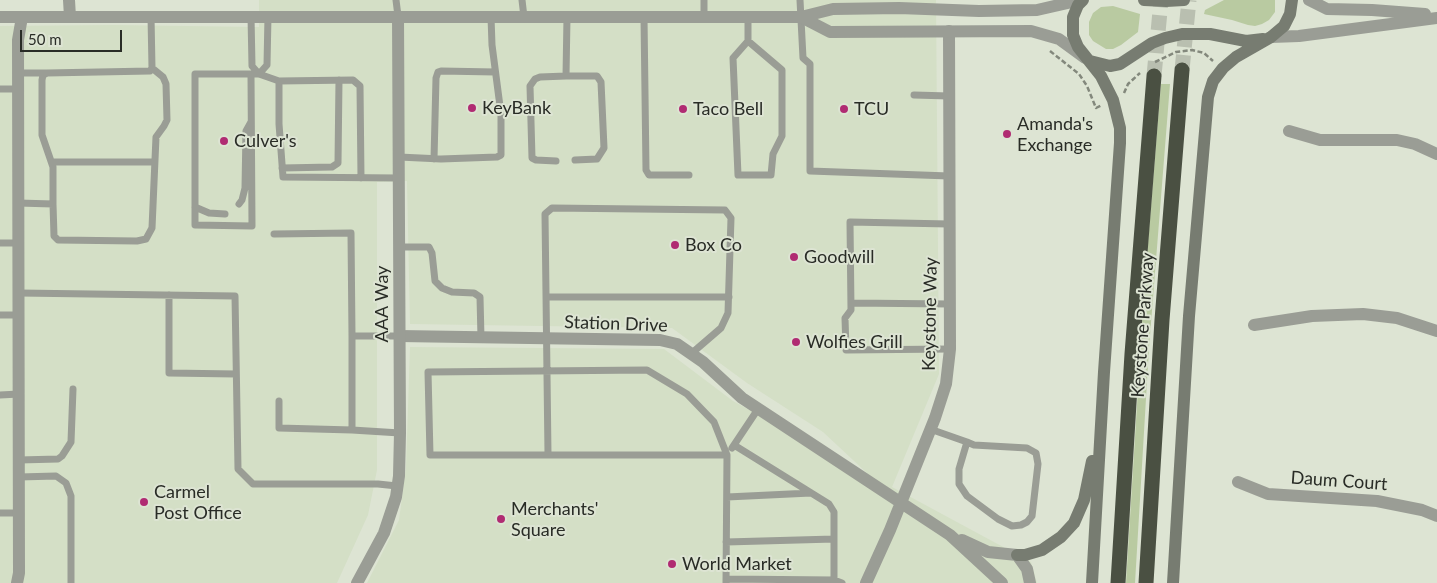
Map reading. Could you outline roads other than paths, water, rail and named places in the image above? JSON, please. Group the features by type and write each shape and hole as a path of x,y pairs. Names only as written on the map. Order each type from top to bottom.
{"highway":[{"name":"Keystone Parkway","path":"1146,583 1162,320 1182,70"},
{"name":"Keystone Parkway","path":"1118,583 1132,354 1154,76"}],"main road":[{"path":"1082,0 1075,11 1072,28 1073,34 1078,47 1101,76 1113,100 1120,128 1092,583"},
{"path":"1144,0 1184,0"},
{"path":"1173,583 1189,316 1208,97 1213,81 1223,68 1236,57 1270,37 1284,26 1292,8 1292,0"},
{"path":"1089,60 1110,66 1120,64 1152,43 1182,34 1216,34 1246,41 1270,37"},
{"path":"1017,555 1025,555 1042,550 1061,537 1074,523 1084,500 1101,422"}],"street":[{"path":"70,0 70,17"},
{"path":"0,17 801,17 833,9 947,5 979,11 1037,10 1082,0"},
{"path":"1309,0 1327,9 1372,10 1437,16"},
{"name":"AAA Way","path":"358,583 391,517 397,486 400,432 398,16"},
{"path":"1270,37 1300,36 1437,16"},
{"path":"17,583 19,574 18,40 22,17"},
{"path":"801,17 830,32 1016,30 1042,33 1059,39 1089,60"},
{"name":"Keystone Way","path":"866,583 930,429 946,384 950,349 949,31"},
{"path":"1289,131 1320,140 1397,140 1415,144 1437,154"},
{"path":"1254,325 1312,316 1363,314 1397,318 1437,331"},
{"name":"Station Drive","path":"399,336 660,340 677,344 692,353 742,398 950,535"},
{"name":"Daum Court","path":"1238,482 1268,494 1377,501 1414,508 1437,516"},
{"path":"950,535 988,552 1017,555 1026,569 1030,583"},
{"path":"950,535 1002,583"}],"lane":[{"path":"396,0 398,16"},
{"path":"522,0 524,17"},
{"path":"704,0 704,18"},
{"path":"800,0 803,58 810,64 810,171 949,176"},
{"path":"47,73 43,75 42,80 42,135 52,162 54,236 58,240 143,241 150,234 152,228 156,137 167,120 166,84 163,77 152,68 151,16"},
{"path":"251,16 252,66 255,74 251,122 252,226 195,225 196,74 255,74 278,82 353,80 360,86 361,178"},
{"path":"255,74 267,65 268,16"},
{"path":"399,157 438,159 497,157 501,155 501,114 495,72 491,17"},
{"path":"566,76 567,17"},
{"path":"748,17 748,41 733,58 738,176 771,176 773,154 782,136 782,70 748,41"},
{"path":"644,18 646,170 649,175 689,175"},
{"path":"18,73 143,72 150,71 152,68"},
{"path":"438,159 436,78 438,72 495,72"},
{"path":"556,161 532,158 530,86 535,79 540,77 597,76 602,82 604,148 597,159 575,160"},
{"path":"282,168 332,167 338,162 339,80"},
{"path":"278,82 283,177 399,178"},
{"path":"0,89 18,89"},
{"path":"914,95 949,96"},
{"path":"240,204 244,188 246,131 251,122"},
{"path":"52,162 154,162"},
{"path":"18,203 53,204"},
{"path":"195,207 209,213 225,214"},
{"path":"548,454 545,214 552,208 725,210 731,218 728,313 721,328 692,353"},
{"path":"949,224 850,222 851,310 845,318 846,350 950,349"},
{"path":"274,234 351,233 352,430"},
{"path":"0,243 18,243"},
{"path":"399,246 429,247 432,253 435,281 442,288 452,292 474,293 480,297 481,338"},
{"path":"18,292 235,296 238,469 253,484 378,484 397,486"},
{"path":"169,295 169,373 236,374"},
{"path":"547,297 729,297"},
{"path":"851,302 950,304"},
{"path":"0,315 19,315"},
{"path":"352,336 399,336"},
{"path":"727,455 430,455 428,372 647,370 687,394 714,422 727,455 726,581 834,580 842,583"},
{"path":"19,460 58,459 62,456 72,442 73,389"},
{"path":"0,395 19,394"},
{"path":"279,401 279,428 400,432"},
{"path":"727,455 758,409"},
{"path":"930,429 967,442 974,445 1027,448 1036,453 1038,464 1032,516 1027,522 1020,526 1012,526 998,519 967,496 959,484 959,469 967,442"},
{"path":"734,445 829,504 834,512 834,580"},
{"path":"19,477 56,476 66,483 71,496 71,583"},
{"path":"727,497 811,493"},
{"path":"0,513 19,513"},
{"path":"726,542 834,539"}],"tunnel":[{"path":"1154,76 1161,0"},
{"path":"1182,70 1189,0"}],"place":[{"name":"KeyBank","path":"472,108"},
{"name":"Taco Bell","path":"683,109"},
{"name":"TCU","path":"844,109"},
{"name":"Amanda's Exchange","path":"1007,134"},
{"name":"Culver's","path":"224,141"},
{"name":"Box Co","path":"675,245"},
{"name":"Goodwill","path":"794,257"},
{"name":"Wolfies Grill","path":"796,342"},
{"name":"Carmel Post Office","path":"144,502"},
{"name":"Merchants' Square","path":"501,519"},
{"name":"World Market","path":"672,564"}]}
